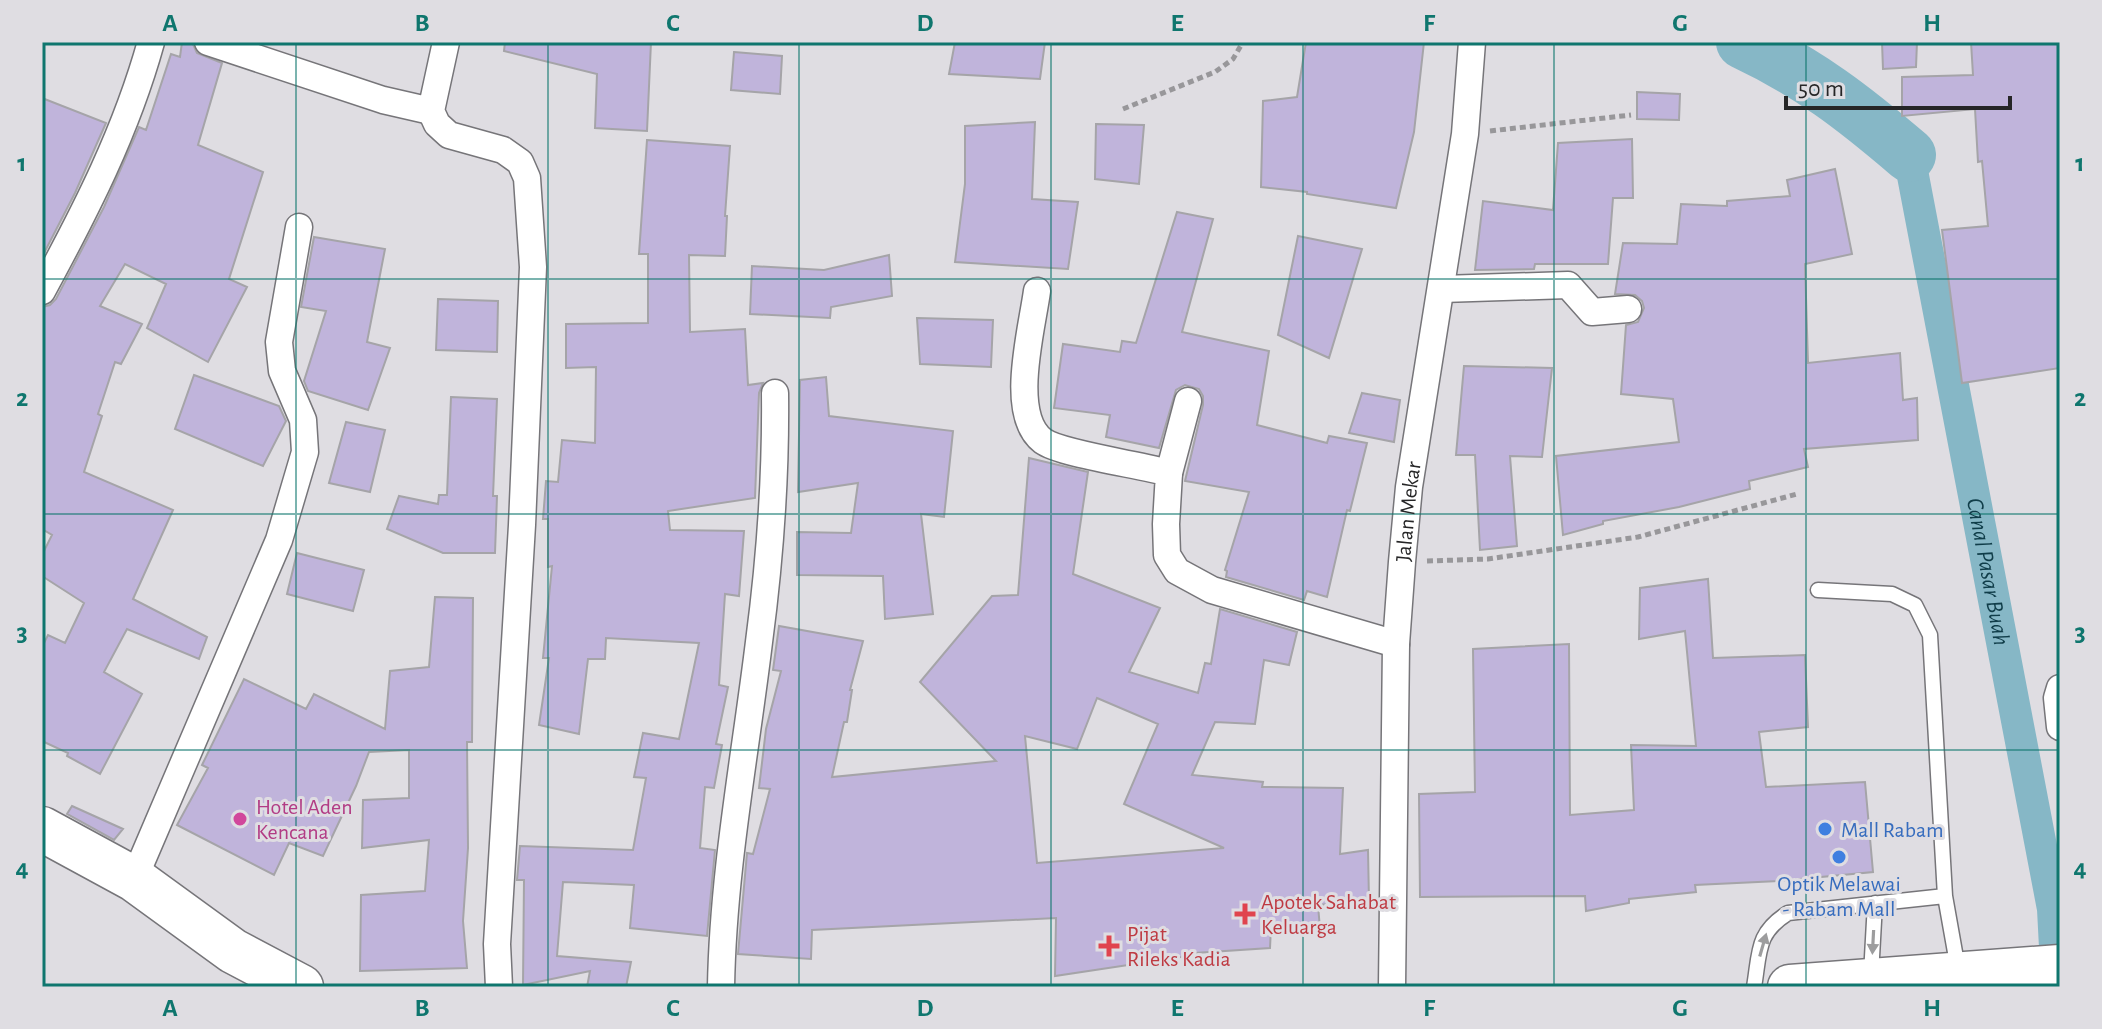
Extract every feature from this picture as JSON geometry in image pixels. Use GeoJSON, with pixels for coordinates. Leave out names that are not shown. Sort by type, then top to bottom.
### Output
{"type":"FeatureCollection","features":[{"type":"Feature","properties":{"kind":"highway"},"geometry":{"type":"LineString","coordinates":[[42,829],[134,879],[233,951],[301,987]]}},
{"type":"Feature","properties":{"kind":"highway"},"geometry":{"type":"LineString","coordinates":[[1790,987],[1972,977],[2060,967]]}},
{"type":"Feature","properties":{"kind":"street"},"geometry":{"type":"LineString","coordinates":[[42,291],[93,195],[118,138],[135,98],[151,42]]}},
{"type":"Feature","properties":{"kind":"street"},"geometry":{"type":"LineString","coordinates":[[208,42],[383,100],[431,111]]}},
{"type":"Feature","properties":{"kind":"street"},"geometry":{"type":"LineString","coordinates":[[446,42],[431,111],[437,124],[449,135],[503,150],[520,162],[527,178],[533,267],[522,525],[497,944],[499,987]]}},
{"type":"Feature","properties":{"kind":"street","name":"Jalan Mekar"},"geometry":{"type":"LineString","coordinates":[[1392,987],[1396,644],[1402,562],[1409,487],[1465,134],[1472,42]]}},
{"type":"Feature","properties":{"kind":"street"},"geometry":{"type":"LineString","coordinates":[[134,879],[279,540],[305,452],[303,420],[282,371],[279,342],[299,227]]}},
{"type":"Feature","properties":{"kind":"street"},"geometry":{"type":"LineString","coordinates":[[1442,289],[1568,285],[1592,312],[1628,309]]}},
{"type":"Feature","properties":{"kind":"street"},"geometry":{"type":"LineString","coordinates":[[1037,291],[1023,398],[1027,420],[1042,440],[1064,449],[1169,473]]}},
{"type":"Feature","properties":{"kind":"street"},"geometry":{"type":"LineString","coordinates":[[721,987],[731,846],[771,532],[776,467],[775,393]]}},
{"type":"Feature","properties":{"kind":"street"},"geometry":{"type":"LineString","coordinates":[[1188,401],[1169,473],[1167,555],[1177,571],[1212,590],[1396,644]]}},
{"type":"Feature","properties":{"kind":"street"},"geometry":{"type":"LineString","coordinates":[[2060,688],[2057,698],[2060,727]]}},
{"type":"Feature","properties":{"kind":"lane"},"geometry":{"type":"LineString","coordinates":[[1818,590],[1892,594],[1915,605],[1930,635],[1945,896],[1972,977]]}},
{"type":"Feature","properties":{"kind":"lane"},"geometry":{"type":"LineString","coordinates":[[1754,987],[1763,938],[1772,923],[1788,913],[1945,896]]}},
{"type":"Feature","properties":{"kind":"lane"},"geometry":{"type":"LineString","coordinates":[[1871,984],[1875,903]]}},
{"type":"Feature","properties":{"kind":"path"},"geometry":{"type":"LineString","coordinates":[[1123,109],[1215,72],[1233,59],[1243,42]]}},
{"type":"Feature","properties":{"kind":"path"},"geometry":{"type":"LineString","coordinates":[[1465,134],[1631,115]]}},
{"type":"Feature","properties":{"kind":"path"},"geometry":{"type":"LineString","coordinates":[[1402,562],[1488,559],[1638,537],[1797,494]]}},
{"type":"Feature","properties":{"kind":"building"},"geometry":{"type":"Polygon","coordinates":[[[182,42],[192,42],[197,53],[222,63],[198,145],[263,172],[229,279],[247,287],[208,362],[147,328],[166,284],[125,264],[100,306],[142,324],[121,364],[115,362],[84,472],[173,510],[133,599],[207,637],[199,659],[127,629],[104,672],[142,694],[100,774],[67,756],[68,753],[42,741],[42,647],[48,635],[65,643],[84,603],[42,576],[42,555],[52,535],[42,529],[42,307],[56,299],[104,207],[139,127],[146,130],[171,54],[180,57],[182,42]]]}},
{"type":"Feature","properties":{"kind":"building"},"geometry":{"type":"Polygon","coordinates":[[[505,42],[651,42],[647,131],[595,128],[597,74],[504,51],[505,42]]]}},
{"type":"Feature","properties":{"kind":"building"},"geometry":{"type":"Polygon","coordinates":[[[955,42],[1045,42],[1040,79],[949,74],[955,42]]]}},
{"type":"Feature","properties":{"kind":"building"},"geometry":{"type":"Polygon","coordinates":[[[1306,42],[1424,42],[1414,132],[1396,208],[1261,187],[1263,101],[1297,97],[1306,42]]]}},
{"type":"Feature","properties":{"kind":"building"},"geometry":{"type":"Polygon","coordinates":[[[1882,42],[1917,42],[1916,67],[1883,69],[1882,42]]]}},
{"type":"Feature","properties":{"kind":"building"},"geometry":{"type":"Polygon","coordinates":[[[1971,42],[2060,42],[2060,368],[1962,383],[1942,230],[1988,226],[1982,161],[1978,162],[1975,109],[1902,116],[1902,77],[1973,75],[1971,42]]]}},
{"type":"Feature","properties":{"kind":"building"},"geometry":{"type":"Polygon","coordinates":[[[734,52],[782,56],[780,94],[731,90],[734,52]]]}},
{"type":"Feature","properties":{"kind":"building"},"geometry":{"type":"Polygon","coordinates":[[[1637,92],[1680,94],[1679,120],[1637,119],[1637,92]]]}},
{"type":"Feature","properties":{"kind":"building"},"geometry":{"type":"Polygon","coordinates":[[[42,98],[106,123],[42,257],[42,98]]]}},
{"type":"Feature","properties":{"kind":"building"},"geometry":{"type":"Polygon","coordinates":[[[1035,122],[1032,199],[1078,202],[1068,269],[955,262],[965,184],[965,126],[1035,122]]]}},
{"type":"Feature","properties":{"kind":"building"},"geometry":{"type":"Polygon","coordinates":[[[1096,124],[1144,125],[1139,184],[1095,179],[1096,124]]]}},
{"type":"Feature","properties":{"kind":"building"},"geometry":{"type":"Polygon","coordinates":[[[1632,139],[1633,198],[1613,198],[1608,264],[1535,264],[1534,269],[1475,270],[1483,201],[1553,210],[1558,143],[1632,139]]]}},
{"type":"Feature","properties":{"kind":"building"},"geometry":{"type":"Polygon","coordinates":[[[647,140],[730,146],[725,256],[689,255],[690,332],[745,329],[748,385],[763,383],[759,393],[755,498],[668,511],[670,530],[744,531],[739,596],[725,594],[719,685],[728,687],[716,744],[722,745],[714,788],[705,787],[700,848],[715,850],[707,936],[630,928],[634,885],[563,882],[557,956],[631,962],[626,987],[587,987],[590,971],[523,985],[524,880],[517,880],[520,846],[633,850],[646,778],[634,777],[643,733],[679,739],[699,643],[606,638],[605,659],[588,659],[579,734],[539,725],[549,658],[543,658],[552,566],[548,567],[548,519],[543,519],[546,481],[558,482],[562,440],[595,443],[596,367],[566,368],[566,324],[648,323],[648,254],[639,254],[647,140]]]}},
{"type":"Feature","properties":{"kind":"building"},"geometry":{"type":"Polygon","coordinates":[[[1835,169],[1852,254],[1805,264],[1808,363],[1900,353],[1903,400],[1917,398],[1918,440],[1804,449],[1808,467],[1749,481],[1750,489],[1679,507],[1603,521],[1603,524],[1563,535],[1556,456],[1679,442],[1673,399],[1621,394],[1626,325],[1638,322],[1644,308],[1635,295],[1615,294],[1623,243],[1677,244],[1681,204],[1727,206],[1727,201],[1790,196],[1787,180],[1835,169]]]}},
{"type":"Feature","properties":{"kind":"building"},"geometry":{"type":"Polygon","coordinates":[[[1177,212],[1213,219],[1182,332],[1269,351],[1257,425],[1327,443],[1329,436],[1367,443],[1350,511],[1347,510],[1327,597],[1307,591],[1304,600],[1226,577],[1225,570],[1249,492],[1185,481],[1203,405],[1199,389],[1185,385],[1176,390],[1159,448],[1106,437],[1110,415],[1054,408],[1063,344],[1120,352],[1122,341],[1136,343],[1177,212]]]}},
{"type":"Feature","properties":{"kind":"building"},"geometry":{"type":"Polygon","coordinates":[[[1298,236],[1362,249],[1329,358],[1278,335],[1298,236]]]}},
{"type":"Feature","properties":{"kind":"building"},"geometry":{"type":"Polygon","coordinates":[[[314,237],[385,249],[367,342],[390,348],[368,410],[308,391],[304,381],[326,311],[301,307],[314,237]]]}},
{"type":"Feature","properties":{"kind":"building"},"geometry":{"type":"Polygon","coordinates":[[[889,255],[892,296],[831,307],[830,318],[750,314],[752,266],[824,270],[889,255]]]}},
{"type":"Feature","properties":{"kind":"building"},"geometry":{"type":"Polygon","coordinates":[[[438,299],[498,301],[497,352],[436,350],[438,299]]]}},
{"type":"Feature","properties":{"kind":"building"},"geometry":{"type":"Polygon","coordinates":[[[917,318],[993,320],[991,367],[920,364],[917,318]]]}},
{"type":"Feature","properties":{"kind":"building"},"geometry":{"type":"Polygon","coordinates":[[[1464,366],[1552,368],[1542,457],[1510,456],[1517,546],[1480,550],[1475,455],[1456,455],[1464,366]]]}},
{"type":"Feature","properties":{"kind":"building"},"geometry":{"type":"Polygon","coordinates":[[[194,375],[279,406],[286,421],[263,466],[175,429],[194,375]]]}},
{"type":"Feature","properties":{"kind":"building"},"geometry":{"type":"Polygon","coordinates":[[[826,377],[829,416],[953,431],[944,517],[921,514],[933,614],[885,619],[883,576],[797,575],[797,532],[851,533],[858,483],[798,492],[800,380],[826,377]]]}},
{"type":"Feature","properties":{"kind":"building"},"geometry":{"type":"Polygon","coordinates":[[[1362,393],[1400,400],[1394,442],[1349,433],[1362,393]]]}},
{"type":"Feature","properties":{"kind":"building"},"geometry":{"type":"Polygon","coordinates":[[[451,397],[497,399],[493,496],[497,496],[495,553],[443,553],[387,529],[399,496],[438,504],[439,495],[447,495],[451,397]]]}},
{"type":"Feature","properties":{"kind":"building"},"geometry":{"type":"Polygon","coordinates":[[[346,422],[385,430],[370,492],[329,483],[346,422]]]}},
{"type":"Feature","properties":{"kind":"building"},"geometry":{"type":"Polygon","coordinates":[[[1029,458],[1088,472],[1073,574],[1160,608],[1129,672],[1198,693],[1205,663],[1211,664],[1220,609],[1297,632],[1289,665],[1264,660],[1255,724],[1215,722],[1192,775],[1263,782],[1262,787],[1343,788],[1340,854],[1368,850],[1369,901],[1318,905],[1320,929],[1271,927],[1270,948],[1195,953],[1055,976],[1056,918],[812,930],[811,959],[738,954],[747,853],[753,854],[770,789],[759,788],[766,729],[781,671],[773,670],[779,626],[863,641],[850,690],[847,722],[844,722],[832,777],[996,761],[920,682],[992,596],[1018,595],[1029,458]],[[1097,698],[1077,749],[1025,736],[1037,863],[1224,848],[1124,804],[1158,724],[1097,698]]]}},
{"type":"Feature","properties":{"kind":"building"},"geometry":{"type":"Polygon","coordinates":[[[297,553],[364,570],[353,611],[287,594],[297,553]]]}},
{"type":"Feature","properties":{"kind":"building"},"geometry":{"type":"Polygon","coordinates":[[[1708,579],[1713,658],[1805,655],[1808,727],[1759,732],[1766,787],[1865,782],[1873,872],[1695,885],[1696,892],[1629,899],[1629,903],[1586,911],[1585,896],[1420,897],[1419,794],[1475,792],[1473,649],[1569,644],[1570,815],[1634,810],[1631,745],[1696,746],[1685,631],[1639,639],[1640,588],[1708,579]]]}},
{"type":"Feature","properties":{"kind":"building"},"geometry":{"type":"Polygon","coordinates":[[[435,597],[473,598],[472,742],[467,742],[468,848],[463,921],[467,968],[360,971],[361,895],[425,891],[429,840],[362,848],[363,800],[409,798],[409,750],[369,752],[323,856],[289,843],[274,875],[177,825],[208,768],[202,765],[244,679],[306,709],[314,694],[385,729],[390,671],[429,667],[435,597]]]}},
{"type":"Feature","properties":{"kind":"building"},"geometry":{"type":"Polygon","coordinates":[[[72,806],[123,829],[114,840],[67,814],[72,806]]]}},
{"type":"Feature","properties":{"kind":"waterway"},"geometry":{"type":"LineString","coordinates":[[1743,42],[1830,92],[1909,155]]}},
{"type":"Feature","properties":{"kind":"waterway","name":"Canal Pasar Buah"},"geometry":{"type":"LineString","coordinates":[[1909,155],[2053,909],[2057,986]]}},
{"type":"Feature","properties":{"kind":"place","name":"Hotel Aden Kencana"},"geometry":{"type":"Point","coordinates":[240,819]}},
{"type":"Feature","properties":{"kind":"place","name":"Mall Rabam"},"geometry":{"type":"Point","coordinates":[1825,829]}},
{"type":"Feature","properties":{"kind":"place","name":"Optik Melawai - Rabam Mall"},"geometry":{"type":"Point","coordinates":[1839,857]}},
{"type":"Feature","properties":{"kind":"place","name":"Apotek Sahabat Keluarga"},"geometry":{"type":"Point","coordinates":[1245,914]}},
{"type":"Feature","properties":{"kind":"place","name":"Pijat Rileks Kadia"},"geometry":{"type":"Point","coordinates":[1109,946]}}]}
